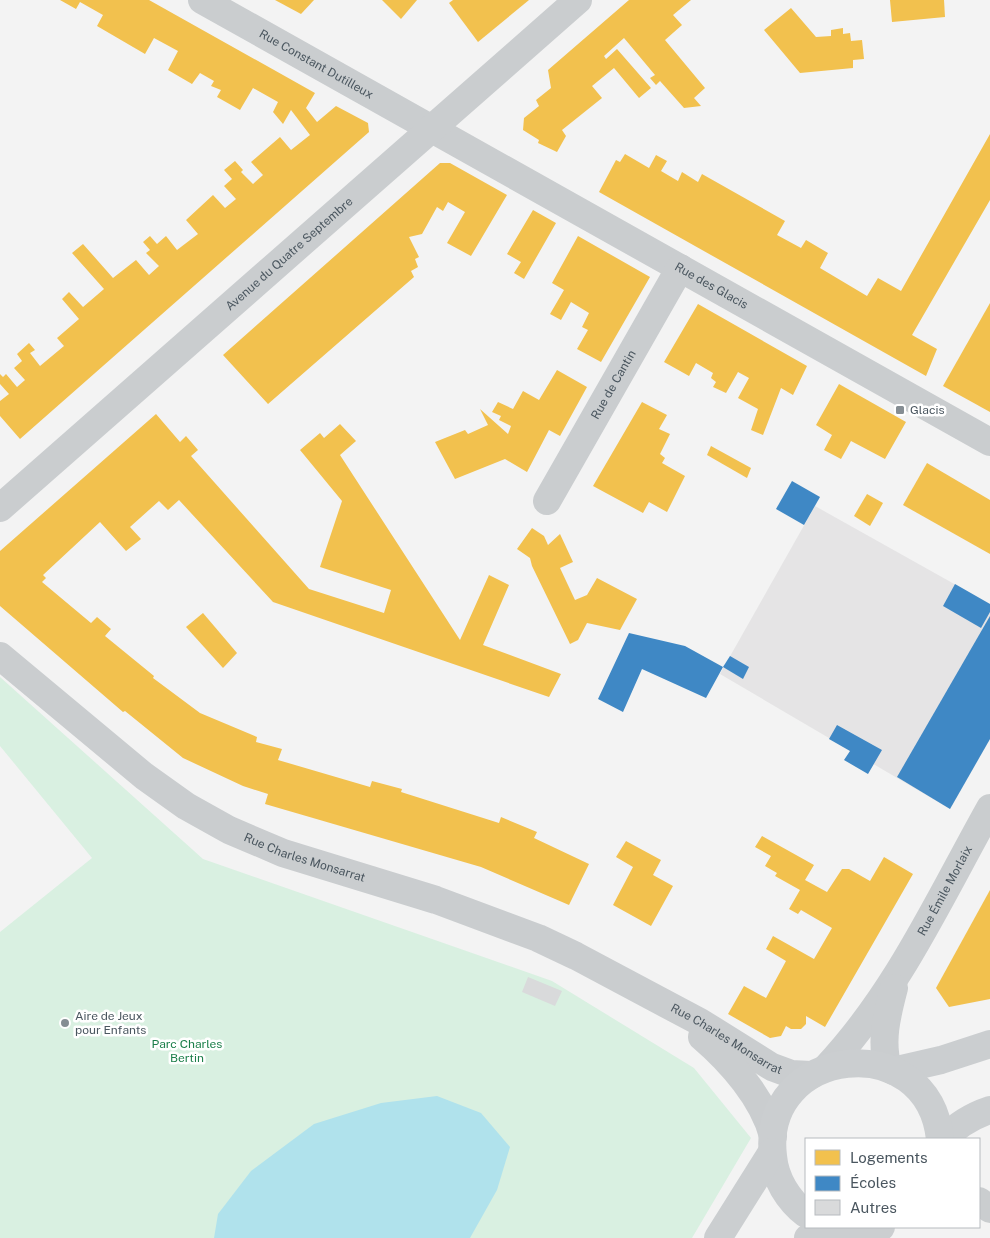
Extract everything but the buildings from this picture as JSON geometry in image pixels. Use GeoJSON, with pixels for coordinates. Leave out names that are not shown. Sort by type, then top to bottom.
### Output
{"type":"FeatureCollection","features":[{"type":"Feature","properties":{"kind":"main road"},"geometry":{"type":"LineString","coordinates":[[891,1070],[941,1060],[990,1044]]}},
{"type":"Feature","properties":{"kind":"main road"},"geometry":{"type":"LineString","coordinates":[[805,1213],[783,1189],[776,1171],[772,1144],[776,1120],[783,1105],[798,1085],[819,1072],[853,1062],[871,1064],[891,1070],[911,1082],[924,1096],[934,1114],[940,1138]]}},
{"type":"Feature","properties":{"kind":"main road"},"geometry":{"type":"LineString","coordinates":[[945,1138],[965,1121],[990,1110]]}},
{"type":"Feature","properties":{"kind":"main road"},"geometry":{"type":"LineString","coordinates":[[718,1238],[772,1144]]}},
{"type":"Feature","properties":{"kind":"main road"},"geometry":{"type":"LineString","coordinates":[[808,1238],[834,1228],[866,1230],[876,1228]]}},
{"type":"Feature","properties":{"kind":"street","name":"Avenue du Quatre Septembre"},"geometry":{"type":"LineString","coordinates":[[0,508],[578,0]]}},
{"type":"Feature","properties":{"kind":"street","name":"Rue Constant Dutilleux"},"geometry":{"type":"LineString","coordinates":[[218,4],[432,129]]}},
{"type":"Feature","properties":{"kind":"street","name":"Rue des Glacis"},"geometry":{"type":"LineString","coordinates":[[432,129],[990,442]]}},
{"type":"Feature","properties":{"kind":"street","name":"Rue de Cantin"},"geometry":{"type":"LineString","coordinates":[[547,501],[680,268]]}},
{"type":"Feature","properties":{"kind":"street","name":"Rue Charles Monsarrat"},"geometry":{"type":"LineString","coordinates":[[0,656],[144,776],[186,806],[215,823],[255,843],[283,853],[436,900],[538,938],[576,956],[700,1022],[772,1067],[790,1074],[819,1072]]}},
{"type":"Feature","properties":{"kind":"street","name":"Rue Émile Morlaix"},"geometry":{"type":"LineString","coordinates":[[819,1072],[858,1032],[898,974],[990,808]]}},
{"type":"Feature","properties":{"kind":"street","name":"Rue Émile Morlaix"},"geometry":{"type":"LineString","coordinates":[[891,1070],[884,1055],[884,1041],[889,1009],[898,974]]}},
{"type":"Feature","properties":{"kind":"street","name":"Rue Charles Monsarrat"},"geometry":{"type":"LineString","coordinates":[[645,994],[695,1031],[721,1054],[767,1118],[772,1144]]}},
{"type":"Feature","properties":{"kind":"shaded area"},"geometry":{"type":"Polygon","coordinates":[[[815,506],[990,604],[990,739],[950,809],[720,674],[815,506]]]}},
{"type":"Feature","properties":{"kind":"green space","name":"Parc Charles Bertin"},"geometry":{"type":"Polygon","coordinates":[[[0,677],[203,859],[552,981],[694,1068],[751,1138],[692,1238],[0,1238],[0,932],[92,858],[0,746],[0,677]]]}},
{"type":"Feature","properties":{"kind":"water"},"geometry":{"type":"Polygon","coordinates":[[[437,1096],[481,1113],[510,1147],[497,1190],[470,1238],[214,1238],[218,1214],[251,1171],[314,1124],[381,1103],[437,1096]]]}},
{"type":"Feature","properties":{"kind":"place","name":"Glacis"},"geometry":{"type":"Point","coordinates":[900,410]}},
{"type":"Feature","properties":{"kind":"place","name":"Aire de Jeux pour Enfants"},"geometry":{"type":"Point","coordinates":[65,1023]}}]}
